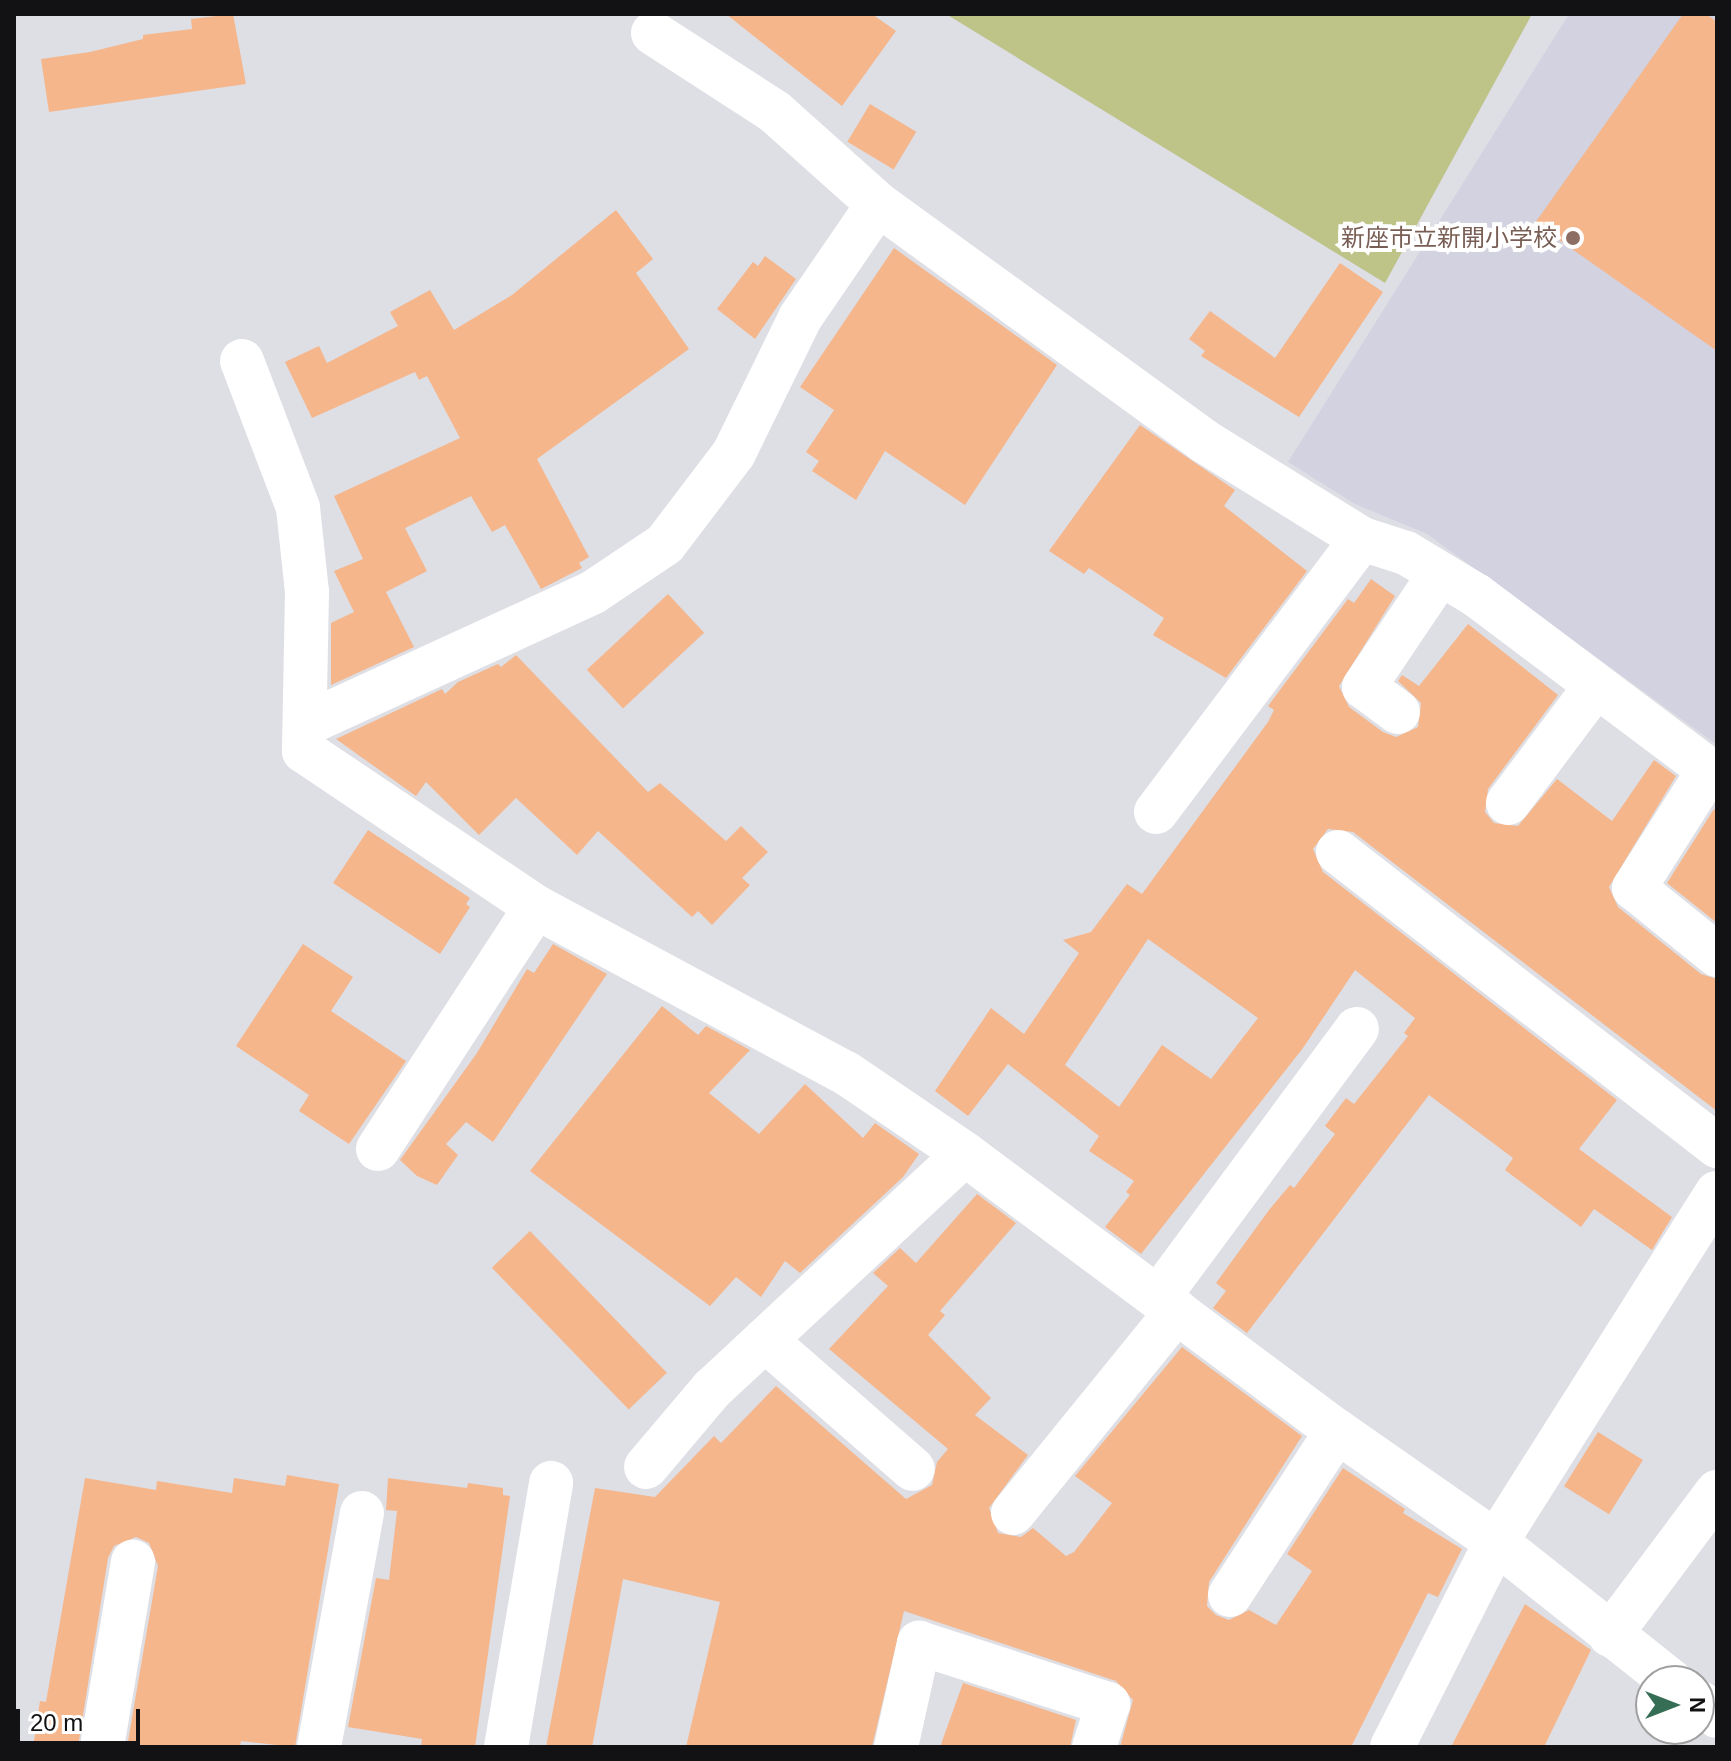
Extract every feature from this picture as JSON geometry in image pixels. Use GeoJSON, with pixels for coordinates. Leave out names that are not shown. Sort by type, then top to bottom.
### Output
{"type":"FeatureCollection","features":[{"type":"Feature","properties":{"kind":"street"},"geometry":{"type":"LineString","coordinates":[[653,33],[775,112],[878,204],[1204,441],[1362,539],[1406,553],[1476,595],[1713,773],[1634,888],[1717,955]]}},
{"type":"Feature","properties":{"kind":"street"},"geometry":{"type":"LineString","coordinates":[[308,723],[592,593],[665,544],[734,453],[800,318],[878,204]]}},
{"type":"Feature","properties":{"kind":"street"},"geometry":{"type":"LineString","coordinates":[[242,361],[298,508],[307,592],[308,723],[304,751],[536,907],[846,1073],[965,1154],[1337,1431],[1496,1542],[1650,1665]]}},
{"type":"Feature","properties":{"kind":"street"},"geometry":{"type":"LineString","coordinates":[[1156,812],[1362,539]]}},
{"type":"Feature","properties":{"kind":"street"},"geometry":{"type":"LineString","coordinates":[[1398,712],[1364,687],[1440,574]]}},
{"type":"Feature","properties":{"kind":"street"},"geometry":{"type":"LineString","coordinates":[[1508,803],[1595,687]]}},
{"type":"Feature","properties":{"kind":"street"},"geometry":{"type":"LineString","coordinates":[[1338,852],[1717,1146]]}},
{"type":"Feature","properties":{"kind":"street"},"geometry":{"type":"LineString","coordinates":[[378,1149],[536,907]]}},
{"type":"Feature","properties":{"kind":"street"},"geometry":{"type":"LineString","coordinates":[[1013,1513],[1168,1303],[1357,1029]]}},
{"type":"Feature","properties":{"kind":"street"},"geometry":{"type":"LineString","coordinates":[[646,1467],[712,1389],[965,1154]]}},
{"type":"Feature","properties":{"kind":"street"},"geometry":{"type":"LineString","coordinates":[[1392,1747],[1496,1542],[1717,1193]]}},
{"type":"Feature","properties":{"kind":"street"},"geometry":{"type":"LineString","coordinates":[[765,1340],[913,1469]]}},
{"type":"Feature","properties":{"kind":"street"},"geometry":{"type":"LineString","coordinates":[[1230,1595],[1337,1431]]}},
{"type":"Feature","properties":{"kind":"street"},"geometry":{"type":"LineString","coordinates":[[506,1747],[551,1483]]}},
{"type":"Feature","properties":{"kind":"street"},"geometry":{"type":"LineString","coordinates":[[1610,1635],[1717,1492]]}},
{"type":"Feature","properties":{"kind":"street"},"geometry":{"type":"LineString","coordinates":[[319,1747],[362,1513]]}},
{"type":"Feature","properties":{"kind":"street"},"geometry":{"type":"LineString","coordinates":[[102,1747],[133,1562]]}},
{"type":"Feature","properties":{"kind":"street"},"geometry":{"type":"LineString","coordinates":[[896,1747],[919,1643],[1108,1704],[1094,1747]]}},
{"type":"Feature","properties":{"kind":"shaded area","name":"新座市立新開小学校"},"geometry":{"type":"Polygon","coordinates":[[[1569,14],[1717,14],[1717,745],[1427,534],[1355,504],[1288,462],[1569,14]]]}},
{"type":"Feature","properties":{"kind":"green space"},"geometry":{"type":"Polygon","coordinates":[[[946,14],[1532,14],[1385,283],[946,14]]]}},
{"type":"Feature","properties":{"kind":"building"},"geometry":{"type":"Polygon","coordinates":[[[233,14],[246,84],[49,112],[41,59],[90,52],[143,39],[143,35],[192,29],[191,19],[233,14]]]}},
{"type":"Feature","properties":{"kind":"building"},"geometry":{"type":"Polygon","coordinates":[[[726,14],[872,14],[896,31],[842,106],[726,14]]]}},
{"type":"Feature","properties":{"kind":"building"},"geometry":{"type":"Polygon","coordinates":[[[1683,14],[1706,14],[1717,22],[1717,351],[1535,223],[1683,14]]]}},
{"type":"Feature","properties":{"kind":"building"},"geometry":{"type":"Polygon","coordinates":[[[870,104],[916,132],[894,170],[847,142],[870,104]]]}},
{"type":"Feature","properties":{"kind":"building"},"geometry":{"type":"Polygon","coordinates":[[[616,210],[653,259],[636,273],[689,349],[537,459],[589,557],[579,563],[582,568],[541,589],[505,525],[492,532],[471,496],[405,528],[427,571],[386,592],[414,647],[331,685],[331,623],[354,612],[334,571],[363,559],[334,496],[460,438],[427,376],[419,380],[415,372],[312,418],[285,362],[319,346],[327,363],[398,326],[390,312],[430,290],[454,330],[512,295],[616,210]]]}},
{"type":"Feature","properties":{"kind":"building"},"geometry":{"type":"Polygon","coordinates":[[[894,248],[1057,365],[965,505],[885,451],[856,500],[812,471],[819,461],[806,452],[834,410],[800,387],[894,248]]]}},
{"type":"Feature","properties":{"kind":"building"},"geometry":{"type":"Polygon","coordinates":[[[765,256],[796,279],[755,339],[717,309],[753,262],[758,266],[765,256]]]}},
{"type":"Feature","properties":{"kind":"building"},"geometry":{"type":"Polygon","coordinates":[[[1340,263],[1383,292],[1299,417],[1201,356],[1205,351],[1189,339],[1210,311],[1275,358],[1340,263]]]}},
{"type":"Feature","properties":{"kind":"building"},"geometry":{"type":"Polygon","coordinates":[[[1140,425],[1235,490],[1224,506],[1307,571],[1226,678],[1153,635],[1164,618],[1089,568],[1084,574],[1049,551],[1140,425]]]}},
{"type":"Feature","properties":{"kind":"building"},"geometry":{"type":"Polygon","coordinates":[[[1371,579],[1395,596],[1339,686],[1349,707],[1383,732],[1396,737],[1418,727],[1421,703],[1398,681],[1402,675],[1419,686],[1468,624],[1558,695],[1488,789],[1485,812],[1494,823],[1518,826],[1557,779],[1612,821],[1654,760],[1676,776],[1609,887],[1618,907],[1701,974],[1717,979],[1717,1111],[1353,832],[1328,829],[1313,849],[1323,872],[1617,1100],[1579,1149],[1672,1217],[1652,1250],[1594,1209],[1581,1227],[1505,1170],[1513,1158],[1429,1095],[1247,1333],[1213,1308],[1226,1291],[1216,1283],[1269,1210],[1290,1185],[1294,1188],[1335,1134],[1325,1126],[1346,1098],[1354,1104],[1408,1036],[1404,1033],[1415,1018],[1355,970],[1303,1048],[1141,1254],[1105,1227],[1130,1195],[1126,1192],[1134,1181],[1089,1151],[1099,1136],[1008,1064],[968,1116],[935,1091],[991,1008],[1024,1034],[1079,953],[1063,940],[1091,932],[1127,884],[1142,894],[1268,722],[1274,710],[1268,706],[1348,599],[1354,603],[1371,579]],[[1148,939],[1065,1065],[1119,1107],[1162,1045],[1211,1079],[1258,1018],[1148,939]]]}},
{"type":"Feature","properties":{"kind":"building"},"geometry":{"type":"Polygon","coordinates":[[[668,594],[704,633],[623,708],[587,670],[668,594]]]}},
{"type":"Feature","properties":{"kind":"building"},"geometry":{"type":"Polygon","coordinates":[[[516,655],[648,792],[660,783],[726,841],[741,826],[768,852],[742,878],[750,885],[712,925],[698,911],[692,917],[598,831],[577,855],[516,798],[479,835],[426,782],[416,796],[336,739],[442,689],[445,694],[458,682],[498,664],[501,667],[516,655]]]}},
{"type":"Feature","properties":{"kind":"building"},"geometry":{"type":"Polygon","coordinates":[[[1714,809],[1717,811],[1717,923],[1667,883],[1714,809]]]}},
{"type":"Feature","properties":{"kind":"building"},"geometry":{"type":"Polygon","coordinates":[[[368,830],[470,898],[466,904],[470,907],[440,954],[333,883],[368,830]]]}},
{"type":"Feature","properties":{"kind":"building"},"geometry":{"type":"Polygon","coordinates":[[[303,944],[353,977],[331,1011],[406,1061],[349,1144],[299,1111],[309,1095],[236,1046],[303,944]]]}},
{"type":"Feature","properties":{"kind":"building"},"geometry":{"type":"Polygon","coordinates":[[[553,944],[607,974],[493,1142],[466,1122],[446,1144],[458,1155],[437,1185],[417,1176],[400,1160],[477,1053],[527,969],[534,973],[553,944]]]}},
{"type":"Feature","properties":{"kind":"building"},"geometry":{"type":"Polygon","coordinates":[[[662,1006],[698,1035],[706,1026],[750,1050],[709,1093],[759,1134],[805,1084],[863,1138],[875,1123],[919,1154],[903,1177],[800,1273],[785,1261],[761,1297],[736,1277],[710,1306],[530,1171],[662,1006]]]}},
{"type":"Feature","properties":{"kind":"building"},"geometry":{"type":"Polygon","coordinates":[[[977,1194],[1016,1223],[940,1311],[945,1315],[928,1335],[991,1398],[975,1415],[1028,1455],[989,1508],[998,1533],[1021,1537],[1033,1528],[1066,1556],[1074,1552],[1112,1503],[1075,1476],[1182,1347],[1302,1436],[1209,1582],[1207,1606],[1216,1615],[1229,1620],[1249,1610],[1276,1625],[1312,1571],[1287,1554],[1343,1468],[1405,1509],[1403,1513],[1462,1549],[1438,1597],[1428,1593],[1351,1747],[1120,1747],[1133,1700],[1116,1681],[904,1611],[872,1747],[686,1747],[720,1602],[623,1579],[592,1747],[546,1747],[595,1488],[655,1497],[714,1436],[721,1443],[776,1386],[906,1499],[932,1485],[937,1462],[948,1449],[829,1349],[888,1286],[873,1273],[900,1248],[916,1263],[977,1194]]]}},
{"type":"Feature","properties":{"kind":"building"},"geometry":{"type":"Polygon","coordinates":[[[530,1231],[667,1373],[629,1410],[492,1268],[530,1231]]]}},
{"type":"Feature","properties":{"kind":"building"},"geometry":{"type":"Polygon","coordinates":[[[1598,1432],[1643,1460],[1609,1514],[1564,1486],[1598,1432]]]}},
{"type":"Feature","properties":{"kind":"building"},"geometry":{"type":"Polygon","coordinates":[[[287,1475],[339,1484],[295,1747],[241,1741],[240,1747],[127,1747],[158,1566],[149,1543],[136,1537],[114,1546],[108,1558],[78,1747],[33,1747],[40,1701],[46,1702],[85,1478],[156,1490],[157,1481],[232,1493],[234,1478],[285,1486],[287,1475]]]}},
{"type":"Feature","properties":{"kind":"building"},"geometry":{"type":"Polygon","coordinates":[[[388,1478],[467,1488],[468,1483],[503,1488],[503,1495],[510,1496],[475,1747],[421,1747],[422,1739],[348,1727],[376,1578],[389,1580],[397,1511],[386,1510],[388,1478]]]}},
{"type":"Feature","properties":{"kind":"building"},"geometry":{"type":"Polygon","coordinates":[[[1525,1604],[1591,1650],[1544,1747],[1451,1747],[1525,1604]]]}},
{"type":"Feature","properties":{"kind":"building"},"geometry":{"type":"Polygon","coordinates":[[[963,1683],[1076,1720],[1070,1747],[940,1747],[963,1683]]]}},
{"type":"Feature","properties":{"kind":"place","name":"新座市立新開小学校"},"geometry":{"type":"Point","coordinates":[1573,238]}}]}
